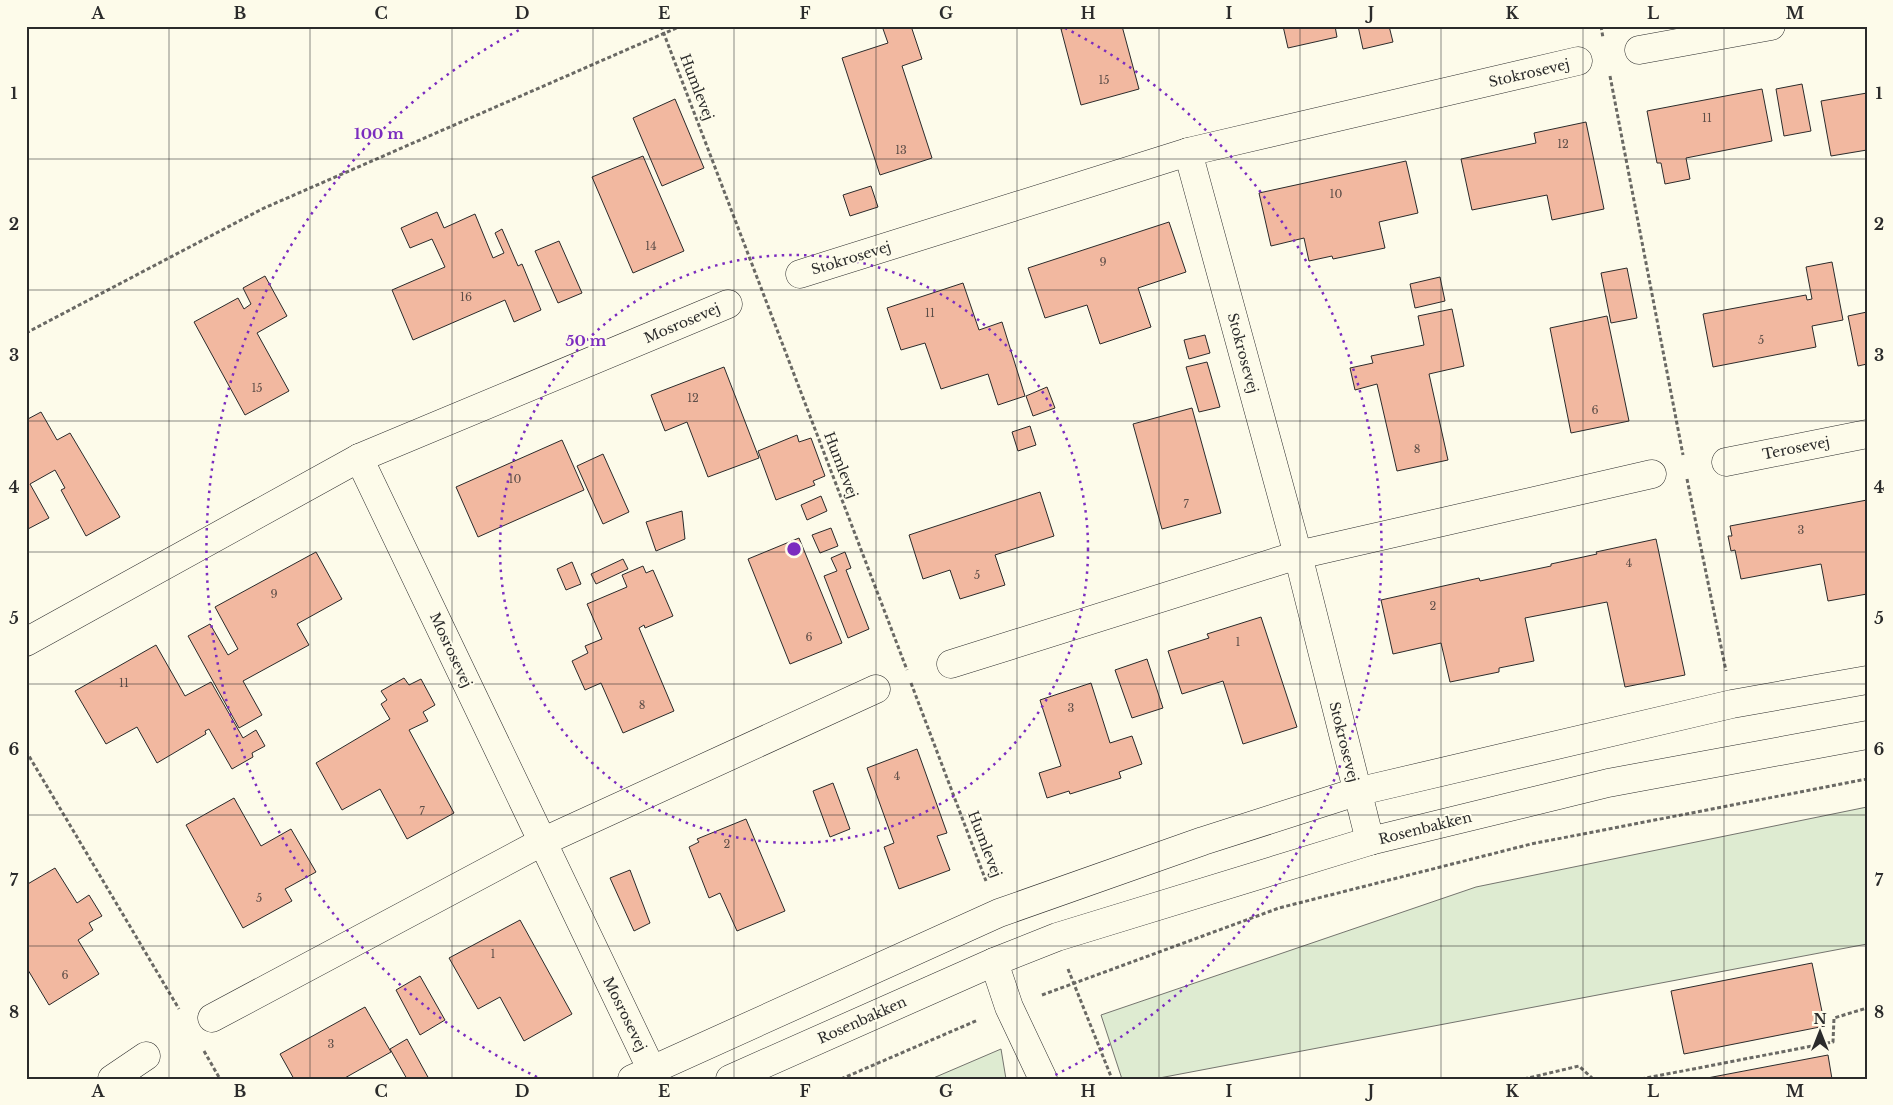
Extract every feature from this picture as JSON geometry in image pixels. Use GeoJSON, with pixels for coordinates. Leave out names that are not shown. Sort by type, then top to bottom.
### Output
{"type":"FeatureCollection","features":[{"type":"Feature","properties":{"kind":"street"},"geometry":{"type":"LineString","coordinates":[[1639,50],[1771,26]]}},
{"type":"Feature","properties":{"kind":"street","name":"Stokrosevej"},"geometry":{"type":"LineString","coordinates":[[800,274],[1188,152],[1578,61]]}},
{"type":"Feature","properties":{"kind":"street","name":"Stokrosevej"},"geometry":{"type":"LineString","coordinates":[[1188,152],[1298,554],[1356,792],[1370,841]]}},
{"type":"Feature","properties":{"kind":"street","name":"Mosrosevej"},"geometry":{"type":"LineString","coordinates":[[26,642],[359,458],[728,304]]}},
{"type":"Feature","properties":{"kind":"street","name":"Terosevej"},"geometry":{"type":"LineString","coordinates":[[1726,462],[1867,434]]}},
{"type":"Feature","properties":{"kind":"street","name":"Mosrosevej"},"geometry":{"type":"LineString","coordinates":[[359,458],[542,842],[646,1076]]}},
{"type":"Feature","properties":{"kind":"street"},"geometry":{"type":"LineString","coordinates":[[951,664],[1298,554],[1652,474]]}},
{"type":"Feature","properties":{"kind":"street"},"geometry":{"type":"LineString","coordinates":[[646,1076],[999,913],[1203,841],[1356,792],[1732,704],[1867,680]]}},
{"type":"Feature","properties":{"kind":"street"},"geometry":{"type":"LineString","coordinates":[[201,1023],[542,842],[876,689]]}},
{"type":"Feature","properties":{"kind":"street","name":"Rosenbakken"},"geometry":{"type":"LineString","coordinates":[[730,1079],[1057,936],[1370,841],[1608,784],[1867,735]]}},
{"type":"Feature","properties":{"kind":"street"},"geometry":{"type":"LineString","coordinates":[[994,962],[1009,1007],[1042,1079]]}},
{"type":"Feature","properties":{"kind":"street"},"geometry":{"type":"LineString","coordinates":[[112,1079],[146,1056]]}},
{"type":"Feature","properties":{"kind":"path","name":"Humlevej"},"geometry":{"type":"LineString","coordinates":[[661,26],[999,913]]}},
{"type":"Feature","properties":{"kind":"path"},"geometry":{"type":"LineString","coordinates":[[26,333],[262,209],[681,26]]}},
{"type":"Feature","properties":{"kind":"path"},"geometry":{"type":"LineString","coordinates":[[1601,26],[1605,46]]}},
{"type":"Feature","properties":{"kind":"path"},"geometry":{"type":"LineString","coordinates":[[1610,75],[1732,704]]}},
{"type":"Feature","properties":{"kind":"path"},"geometry":{"type":"LineString","coordinates":[[728,304],[761,288],[800,274]]}},
{"type":"Feature","properties":{"kind":"path"},"geometry":{"type":"LineString","coordinates":[[1652,474],[1685,467]]}},
{"type":"Feature","properties":{"kind":"path"},"geometry":{"type":"LineString","coordinates":[[26,751],[201,1023],[220,1079]]}},
{"type":"Feature","properties":{"kind":"path"},"geometry":{"type":"LineString","coordinates":[[841,1079],[1009,1007],[1288,906],[1531,844],[1867,779]]}},
{"type":"Feature","properties":{"kind":"path"},"geometry":{"type":"LineString","coordinates":[[1057,936],[1072,984],[1112,1079]]}},
{"type":"Feature","properties":{"kind":"path"},"geometry":{"type":"LineString","coordinates":[[1641,1079],[1833,1042],[1834,1018],[1867,1008]]}},
{"type":"Feature","properties":{"kind":"path"},"geometry":{"type":"LineString","coordinates":[[1524,1079],[1579,1066],[1592,1079]]}},
{"type":"Feature","properties":{"kind":"green space"},"geometry":{"type":"Polygon","coordinates":[[[1867,807],[1867,944],[1154,1079],[1122,1079],[1101,1015],[1476,887],[1867,807]]]}},
{"type":"Feature","properties":{"kind":"green space"},"geometry":{"type":"Polygon","coordinates":[[[1001,1049],[1006,1079],[931,1079],[1001,1049]]]}},
{"type":"Feature","properties":{"kind":"building"},"geometry":{"type":"Polygon","coordinates":[[[882,26],[911,26],[922,59],[902,66],[932,158],[880,175],[842,58],[888,43],[882,26]]]}},
{"type":"Feature","properties":{"kind":"building"},"geometry":{"type":"Polygon","coordinates":[[[1072,26],[1122,26],[1139,89],[1081,105],[1061,29],[1072,26]]]}},
{"type":"Feature","properties":{"kind":"building"},"geometry":{"type":"Polygon","coordinates":[[[1283,26],[1335,26],[1337,37],[1288,48],[1283,26]]]}},
{"type":"Feature","properties":{"kind":"building"},"geometry":{"type":"Polygon","coordinates":[[[1358,26],[1389,26],[1393,42],[1363,49],[1358,26]]]}},
{"type":"Feature","properties":{"kind":"building"},"geometry":{"type":"Polygon","coordinates":[[[1802,84],[1811,131],[1784,136],[1776,89],[1802,84]]]}},
{"type":"Feature","properties":{"kind":"building"},"geometry":{"type":"Polygon","coordinates":[[[1762,89],[1772,141],[1686,158],[1690,179],[1665,184],[1661,163],[1657,163],[1647,111],[1762,89]]]}},
{"type":"Feature","properties":{"kind":"building"},"geometry":{"type":"Polygon","coordinates":[[[1867,93],[1867,150],[1831,156],[1821,101],[1867,93]]]}},
{"type":"Feature","properties":{"kind":"building"},"geometry":{"type":"Polygon","coordinates":[[[675,99],[704,168],[662,186],[633,118],[675,99]]]}},
{"type":"Feature","properties":{"kind":"building"},"geometry":{"type":"Polygon","coordinates":[[[1586,122],[1604,209],[1552,220],[1547,195],[1472,210],[1461,159],[1536,143],[1534,133],[1586,122]]]}},
{"type":"Feature","properties":{"kind":"building"},"geometry":{"type":"Polygon","coordinates":[[[643,156],[684,251],[633,273],[592,177],[643,156]]]}},
{"type":"Feature","properties":{"kind":"building"},"geometry":{"type":"Polygon","coordinates":[[[1406,161],[1418,213],[1379,222],[1385,248],[1333,259],[1332,256],[1309,261],[1304,238],[1271,246],[1259,193],[1406,161]]]}},
{"type":"Feature","properties":{"kind":"building"},"geometry":{"type":"Polygon","coordinates":[[[871,186],[878,207],[850,216],[843,195],[871,186]]]}},
{"type":"Feature","properties":{"kind":"building"},"geometry":{"type":"Polygon","coordinates":[[[437,212],[444,228],[475,214],[493,258],[504,253],[495,233],[502,229],[518,266],[522,264],[541,310],[514,322],[505,300],[413,340],[392,290],[445,267],[432,239],[410,248],[401,228],[437,212]]]}},
{"type":"Feature","properties":{"kind":"building"},"geometry":{"type":"Polygon","coordinates":[[[1169,222],[1186,272],[1138,288],[1151,327],[1100,344],[1087,305],[1045,318],[1028,268],[1169,222]]]}},
{"type":"Feature","properties":{"kind":"building"},"geometry":{"type":"Polygon","coordinates":[[[559,241],[582,293],[558,303],[535,251],[559,241]]]}},
{"type":"Feature","properties":{"kind":"building"},"geometry":{"type":"Polygon","coordinates":[[[1832,262],[1843,320],[1812,326],[1816,347],[1713,367],[1703,314],[1806,295],[1807,300],[1812,299],[1806,267],[1832,262]]]}},
{"type":"Feature","properties":{"kind":"building"},"geometry":{"type":"Polygon","coordinates":[[[1627,268],[1637,318],[1611,323],[1601,273],[1627,268]]]}},
{"type":"Feature","properties":{"kind":"building"},"geometry":{"type":"Polygon","coordinates":[[[265,276],[287,316],[257,333],[289,391],[245,415],[194,322],[238,298],[244,309],[251,304],[243,288],[265,276]]]}},
{"type":"Feature","properties":{"kind":"building"},"geometry":{"type":"Polygon","coordinates":[[[1440,277],[1445,301],[1415,308],[1410,284],[1440,277]]]}},
{"type":"Feature","properties":{"kind":"building"},"geometry":{"type":"Polygon","coordinates":[[[963,283],[979,330],[1002,322],[1025,396],[998,405],[988,374],[941,389],[925,343],[901,350],[887,308],[963,283]]]}},
{"type":"Feature","properties":{"kind":"building"},"geometry":{"type":"Polygon","coordinates":[[[1452,309],[1464,366],[1429,374],[1448,460],[1397,471],[1377,384],[1355,390],[1350,368],[1373,363],[1371,356],[1424,345],[1418,316],[1452,309]]]}},
{"type":"Feature","properties":{"kind":"building"},"geometry":{"type":"Polygon","coordinates":[[[1867,312],[1867,364],[1858,366],[1848,316],[1867,312]]]}},
{"type":"Feature","properties":{"kind":"building"},"geometry":{"type":"Polygon","coordinates":[[[1607,316],[1629,421],[1571,433],[1550,328],[1607,316]]]}},
{"type":"Feature","properties":{"kind":"building"},"geometry":{"type":"Polygon","coordinates":[[[1205,335],[1210,353],[1189,359],[1184,340],[1205,335]]]}},
{"type":"Feature","properties":{"kind":"building"},"geometry":{"type":"Polygon","coordinates":[[[1207,362],[1220,407],[1199,412],[1186,367],[1207,362]]]}},
{"type":"Feature","properties":{"kind":"building"},"geometry":{"type":"Polygon","coordinates":[[[724,367],[759,458],[708,477],[687,422],[665,431],[651,395],[724,367]]]}},
{"type":"Feature","properties":{"kind":"building"},"geometry":{"type":"Polygon","coordinates":[[[1047,387],[1055,408],[1033,416],[1026,396],[1047,387]]]}},
{"type":"Feature","properties":{"kind":"building"},"geometry":{"type":"Polygon","coordinates":[[[1192,408],[1221,513],[1162,529],[1133,424],[1192,408]]]}},
{"type":"Feature","properties":{"kind":"building"},"geometry":{"type":"Polygon","coordinates":[[[41,412],[57,440],[70,433],[120,517],[86,536],[61,490],[65,488],[55,470],[30,484],[49,518],[26,530],[26,420],[41,412]]]}},
{"type":"Feature","properties":{"kind":"building"},"geometry":{"type":"Polygon","coordinates":[[[1030,426],[1036,445],[1018,451],[1012,432],[1030,426]]]}},
{"type":"Feature","properties":{"kind":"building"},"geometry":{"type":"Polygon","coordinates":[[[797,435],[799,442],[811,438],[825,476],[813,481],[815,485],[776,500],[758,451],[797,435]]]}},
{"type":"Feature","properties":{"kind":"building"},"geometry":{"type":"Polygon","coordinates":[[[562,440],[584,490],[478,537],[456,487],[562,440]]]}},
{"type":"Feature","properties":{"kind":"building"},"geometry":{"type":"Polygon","coordinates":[[[603,454],[629,512],[603,524],[577,466],[603,454]]]}},
{"type":"Feature","properties":{"kind":"building"},"geometry":{"type":"Polygon","coordinates":[[[1040,492],[1054,536],[995,555],[1005,585],[960,599],[950,570],[923,579],[909,535],[1040,492]]]}},
{"type":"Feature","properties":{"kind":"building"},"geometry":{"type":"Polygon","coordinates":[[[821,496],[827,511],[807,520],[801,505],[821,496]]]}},
{"type":"Feature","properties":{"kind":"building"},"geometry":{"type":"Polygon","coordinates":[[[1867,500],[1867,594],[1828,601],[1821,564],[1741,579],[1735,550],[1731,551],[1728,536],[1732,536],[1730,526],[1867,500]]]}},
{"type":"Feature","properties":{"kind":"building"},"geometry":{"type":"Polygon","coordinates":[[[682,511],[685,539],[656,551],[646,522],[682,511]]]}},
{"type":"Feature","properties":{"kind":"building"},"geometry":{"type":"Polygon","coordinates":[[[831,528],[838,546],[820,553],[812,535],[831,528]]]}},
{"type":"Feature","properties":{"kind":"building"},"geometry":{"type":"Polygon","coordinates":[[[799,538],[842,643],[790,664],[748,559],[799,538]]]}},
{"type":"Feature","properties":{"kind":"building"},"geometry":{"type":"Polygon","coordinates":[[[1656,539],[1685,675],[1625,687],[1607,602],[1525,618],[1534,661],[1499,668],[1499,672],[1450,682],[1441,643],[1393,654],[1381,600],[1479,578],[1480,581],[1551,566],[1551,564],[1597,554],[1596,552],[1656,539]]]}},
{"type":"Feature","properties":{"kind":"building"},"geometry":{"type":"Polygon","coordinates":[[[316,552],[342,599],[297,624],[309,645],[243,681],[262,715],[239,728],[188,636],[210,624],[228,655],[238,649],[215,607],[316,552]]]}},
{"type":"Feature","properties":{"kind":"building"},"geometry":{"type":"Polygon","coordinates":[[[845,552],[851,568],[846,570],[869,629],[848,638],[824,576],[837,571],[831,558],[845,552]]]}},
{"type":"Feature","properties":{"kind":"building"},"geometry":{"type":"Polygon","coordinates":[[[623,559],[628,569],[596,584],[591,574],[623,559]]]}},
{"type":"Feature","properties":{"kind":"building"},"geometry":{"type":"Polygon","coordinates":[[[572,562],[581,584],[566,590],[557,569],[572,562]]]}},
{"type":"Feature","properties":{"kind":"building"},"geometry":{"type":"Polygon","coordinates":[[[643,566],[646,573],[653,570],[673,616],[645,628],[644,625],[639,628],[674,711],[623,733],[601,683],[585,690],[572,661],[588,653],[585,646],[602,639],[587,604],[627,587],[622,575],[643,566]]]}},
{"type":"Feature","properties":{"kind":"building"},"geometry":{"type":"Polygon","coordinates":[[[1261,617],[1297,727],[1243,744],[1223,681],[1182,694],[1168,651],[1209,638],[1207,634],[1261,617]]]}},
{"type":"Feature","properties":{"kind":"building"},"geometry":{"type":"Polygon","coordinates":[[[156,645],[185,696],[211,682],[243,738],[256,730],[265,746],[252,753],[253,757],[232,769],[209,729],[205,731],[206,734],[157,763],[137,727],[106,744],[75,691],[156,645]]]}},
{"type":"Feature","properties":{"kind":"building"},"geometry":{"type":"Polygon","coordinates":[[[1147,659],[1163,708],[1132,718],[1115,670],[1147,659]]]}},
{"type":"Feature","properties":{"kind":"building"},"geometry":{"type":"Polygon","coordinates":[[[404,678],[409,685],[421,679],[435,705],[423,712],[428,721],[409,730],[454,813],[407,839],[380,789],[342,810],[316,763],[390,719],[381,704],[387,700],[381,691],[404,678]]]}},
{"type":"Feature","properties":{"kind":"building"},"geometry":{"type":"Polygon","coordinates":[[[1091,683],[1110,743],[1132,736],[1142,764],[1119,772],[1121,778],[1070,794],[1069,791],[1047,798],[1039,773],[1061,766],[1040,700],[1091,683]]]}},
{"type":"Feature","properties":{"kind":"building"},"geometry":{"type":"Polygon","coordinates":[[[917,749],[947,833],[937,836],[950,870],[899,889],[884,847],[894,843],[867,768],[917,749]]]}},
{"type":"Feature","properties":{"kind":"building"},"geometry":{"type":"Polygon","coordinates":[[[833,783],[850,829],[830,837],[813,791],[833,783]]]}},
{"type":"Feature","properties":{"kind":"building"},"geometry":{"type":"Polygon","coordinates":[[[234,798],[261,846],[291,829],[316,872],[285,889],[292,901],[243,928],[186,825],[234,798]]]}},
{"type":"Feature","properties":{"kind":"building"},"geometry":{"type":"Polygon","coordinates":[[[746,819],[785,911],[737,931],[720,893],[709,898],[689,847],[699,842],[697,839],[746,819]]]}},
{"type":"Feature","properties":{"kind":"building"},"geometry":{"type":"Polygon","coordinates":[[[55,868],[77,903],[89,895],[102,916],[89,923],[93,930],[78,940],[99,974],[49,1005],[28,970],[26,971],[26,885],[55,868]]]}},
{"type":"Feature","properties":{"kind":"building"},"geometry":{"type":"Polygon","coordinates":[[[630,870],[650,923],[634,931],[610,878],[630,870]]]}},
{"type":"Feature","properties":{"kind":"building"},"geometry":{"type":"Polygon","coordinates":[[[520,920],[572,1014],[524,1041],[500,997],[478,1009],[449,958],[520,920]]]}},
{"type":"Feature","properties":{"kind":"building"},"geometry":{"type":"Polygon","coordinates":[[[1812,963],[1825,1026],[1684,1054],[1671,991],[1812,963]]]}},
{"type":"Feature","properties":{"kind":"building"},"geometry":{"type":"Polygon","coordinates":[[[420,976],[445,1020],[420,1035],[396,990],[420,976]]]}},
{"type":"Feature","properties":{"kind":"building"},"geometry":{"type":"Polygon","coordinates":[[[365,1007],[391,1052],[343,1079],[294,1079],[280,1054],[365,1007]]]}},
{"type":"Feature","properties":{"kind":"building"},"geometry":{"type":"Polygon","coordinates":[[[407,1039],[429,1079],[407,1079],[390,1049],[407,1039]]]}},
{"type":"Feature","properties":{"kind":"building"},"geometry":{"type":"Polygon","coordinates":[[[1828,1055],[1832,1079],[1702,1079],[1828,1055]]]}}]}
